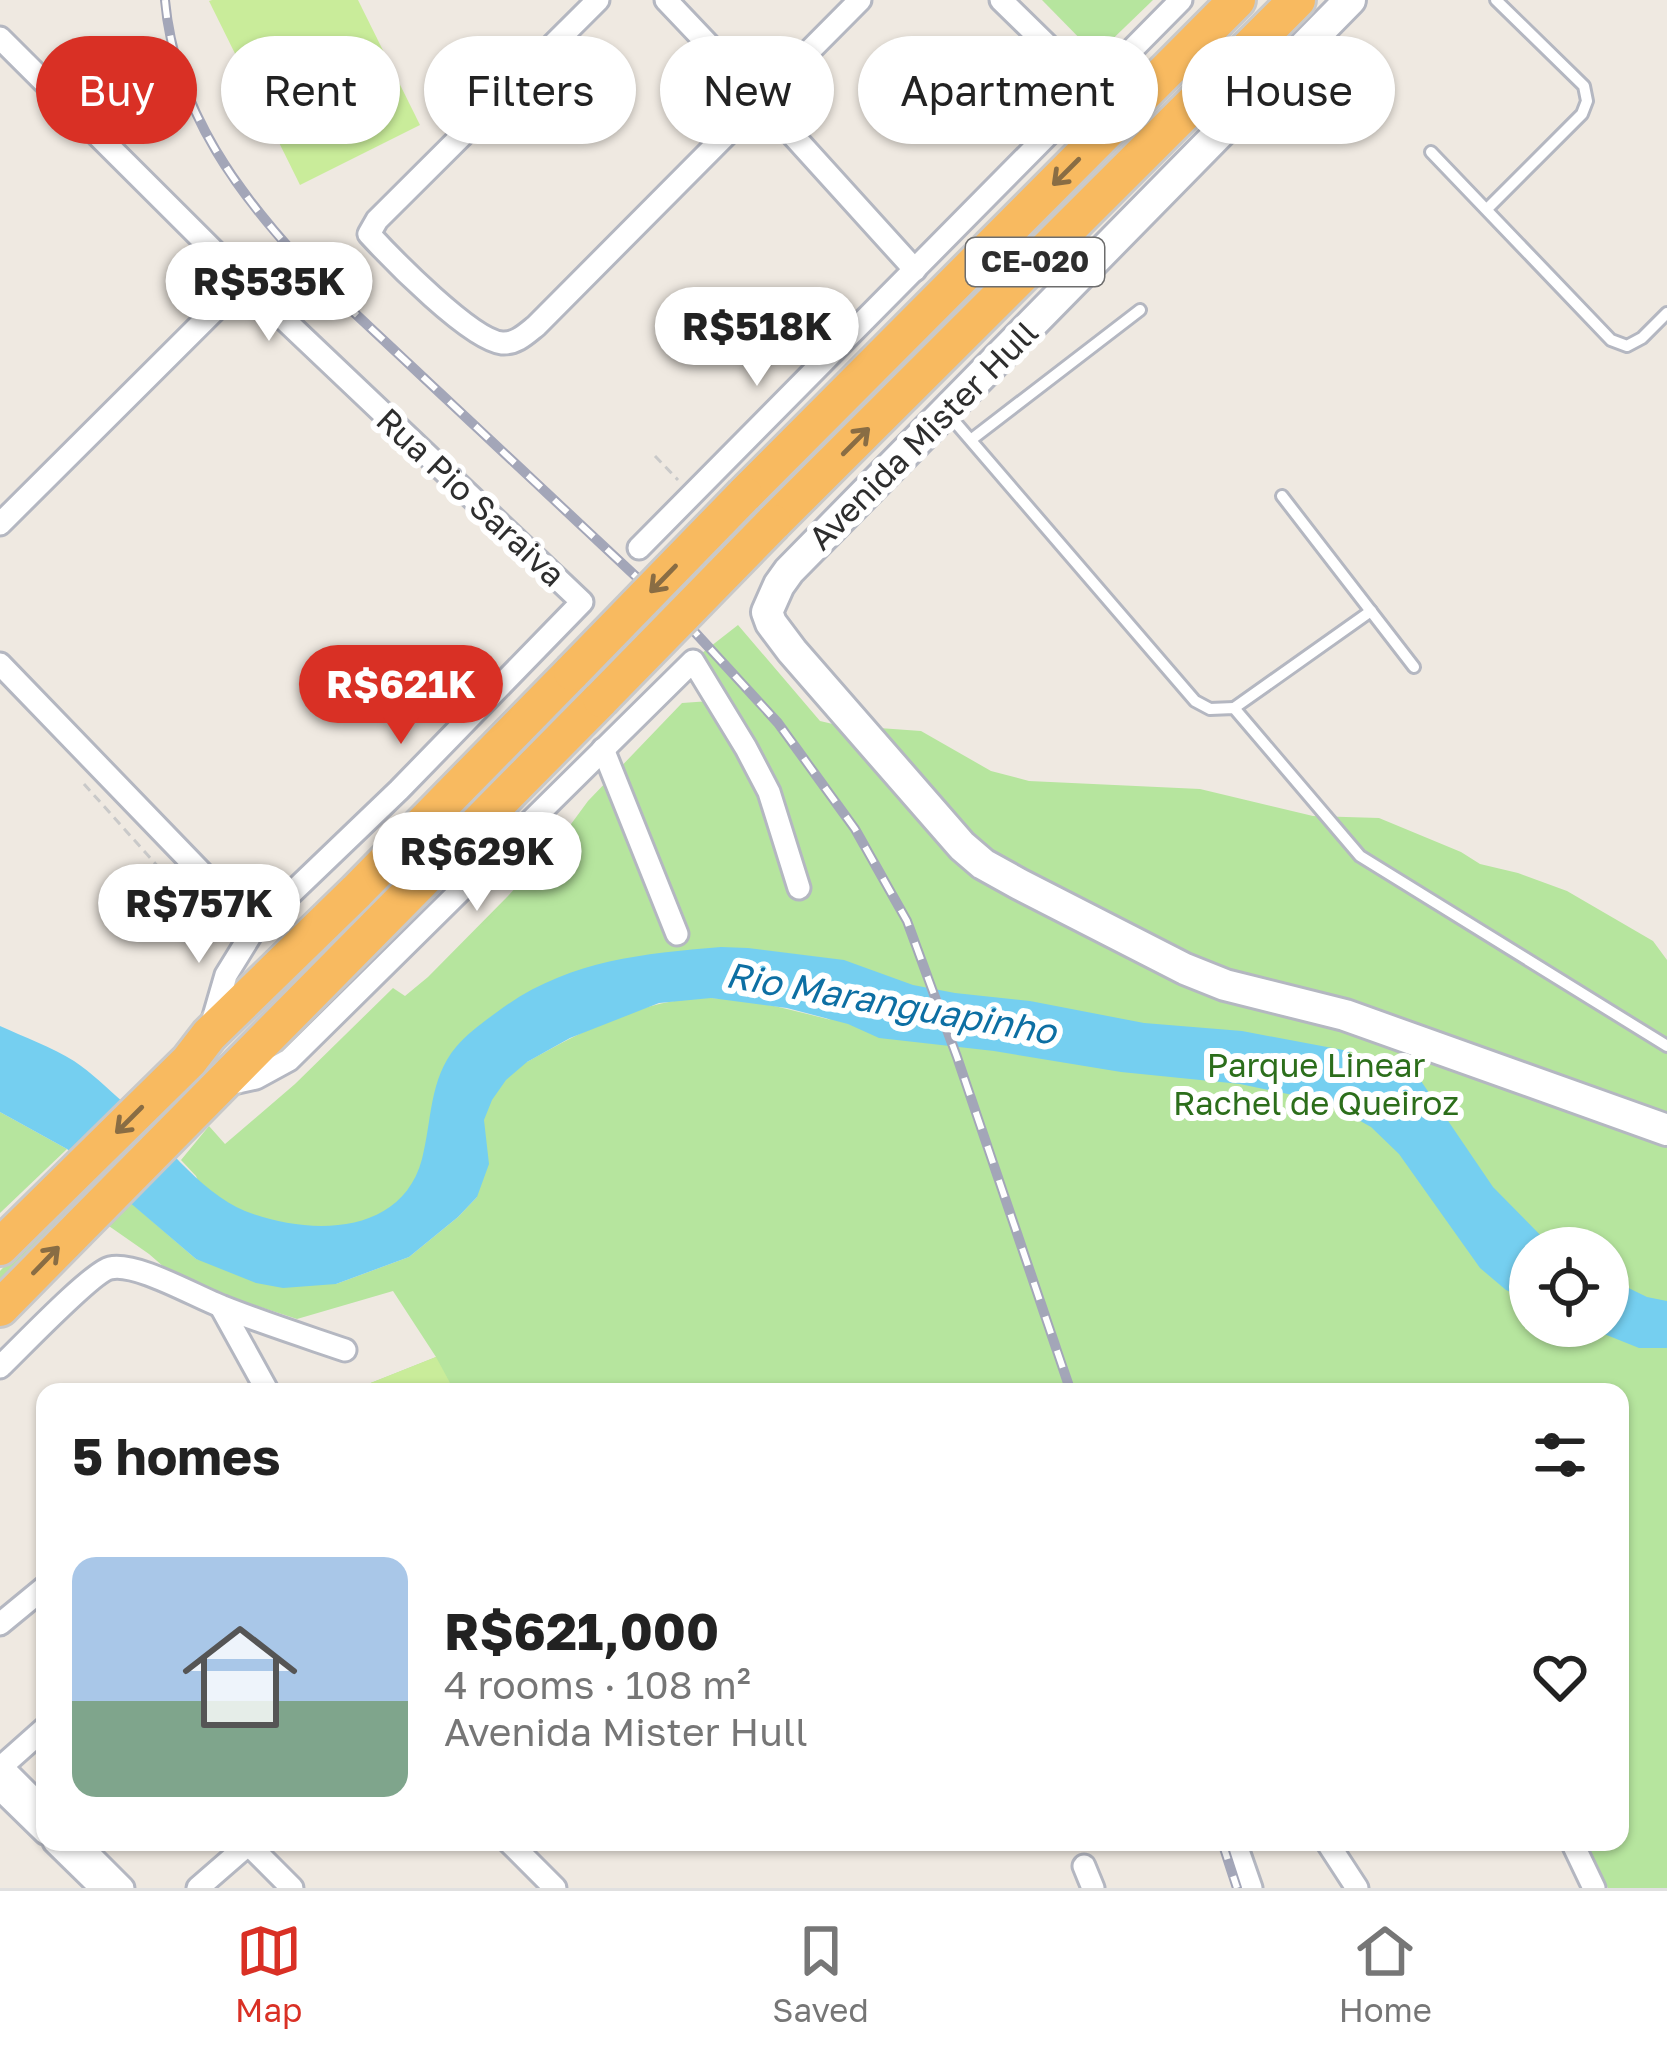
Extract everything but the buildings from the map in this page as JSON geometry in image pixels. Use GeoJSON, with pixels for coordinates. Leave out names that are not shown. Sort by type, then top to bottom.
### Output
{"type":"FeatureCollection","features":[{"type":"Feature","properties":{"kind":"highway","name":"CE-020"},"geometry":{"type":"LineString","coordinates":[[0,1246],[1237,0]]}},
{"type":"Feature","properties":{"kind":"highway","name":"Avenida Mister Hull"},"geometry":{"type":"LineString","coordinates":[[213,1091],[1297,0]]}},
{"type":"Feature","properties":{"kind":"highway","name":"CE-020"},"geometry":{"type":"LineString","coordinates":[[0,1307],[213,1091]]}},
{"type":"Feature","properties":{"kind":"main road","name":"Avenida Mister Hull"},"geometry":{"type":"LineString","coordinates":[[1351,0],[789,571],[767,612],[771,623],[939,822],[983,864],[1225,985],[1345,1015],[1667,1130]]}},
{"type":"Feature","properties":{"kind":"street"},"geometry":{"type":"LineString","coordinates":[[598,0],[376,220],[369,234],[477,332],[502,343],[516,341],[561,303],[718,144]]}},
{"type":"Feature","properties":{"kind":"street"},"geometry":{"type":"LineString","coordinates":[[666,0],[700,36]]}},
{"type":"Feature","properties":{"kind":"street"},"geometry":{"type":"LineString","coordinates":[[824,36],[860,0]]}},
{"type":"Feature","properties":{"kind":"street"},"geometry":{"type":"LineString","coordinates":[[1001,0],[1038,36]]}},
{"type":"Feature","properties":{"kind":"street"},"geometry":{"type":"LineString","coordinates":[[1144,36],[1181,0]]}},
{"type":"Feature","properties":{"kind":"street","name":"Rua Pio Saraiva"},"geometry":{"type":"LineString","coordinates":[[0,38],[251,287],[582,602],[399,790],[249,921]]}},
{"type":"Feature","properties":{"kind":"street"},"geometry":{"type":"LineString","coordinates":[[801,144],[915,270]]}},
{"type":"Feature","properties":{"kind":"street"},"geometry":{"type":"LineString","coordinates":[[639,548],[1037,144]]}},
{"type":"Feature","properties":{"kind":"street"},"geometry":{"type":"LineString","coordinates":[[0,524],[251,287]]}},
{"type":"Feature","properties":{"kind":"street"},"geometry":{"type":"LineString","coordinates":[[213,1091],[256,1078],[289,1060],[693,661],[769,792],[800,888]]}},
{"type":"Feature","properties":{"kind":"street"},"geometry":{"type":"LineString","coordinates":[[0,664],[249,921],[199,1048]]}},
{"type":"Feature","properties":{"kind":"street"},"geometry":{"type":"LineString","coordinates":[[603,749],[676,934]]}},
{"type":"Feature","properties":{"kind":"street"},"geometry":{"type":"LineString","coordinates":[[0,1367],[108,1268],[139,1272],[220,1307],[345,1350]]}},
{"type":"Feature","properties":{"kind":"street"},"geometry":{"type":"LineString","coordinates":[[220,1307],[263,1383]]}},
{"type":"Feature","properties":{"kind":"street"},"geometry":{"type":"LineString","coordinates":[[0,1624],[36,1594]]}},
{"type":"Feature","properties":{"kind":"street"},"geometry":{"type":"LineString","coordinates":[[36,1736],[0,1766],[36,1801]]}},
{"type":"Feature","properties":{"kind":"street"},"geometry":{"type":"LineString","coordinates":[[0,1789],[36,1824]]}},
{"type":"Feature","properties":{"kind":"street"},"geometry":{"type":"LineString","coordinates":[[88,1851],[101,1888]]}},
{"type":"Feature","properties":{"kind":"street"},"geometry":{"type":"LineString","coordinates":[[88,1851],[123,1888]]}},
{"type":"Feature","properties":{"kind":"street"},"geometry":{"type":"LineString","coordinates":[[198,1888],[241,1851]]}},
{"type":"Feature","properties":{"kind":"street"},"geometry":{"type":"LineString","coordinates":[[257,1851],[292,1888]]}},
{"type":"Feature","properties":{"kind":"street"},"geometry":{"type":"LineString","coordinates":[[518,1851],[555,1888]]}},
{"type":"Feature","properties":{"kind":"street"},"geometry":{"type":"LineString","coordinates":[[1238,1851],[1251,1888]]}},
{"type":"Feature","properties":{"kind":"street"},"geometry":{"type":"LineString","coordinates":[[1333,1851],[1357,1888]]}},
{"type":"Feature","properties":{"kind":"street"},"geometry":{"type":"LineString","coordinates":[[1576,1851],[1594,1888]]}},
{"type":"Feature","properties":{"kind":"lane"},"geometry":{"type":"LineString","coordinates":[[1487,209],[1582,115],[1587,101],[1583,86],[1496,0]]}},
{"type":"Feature","properties":{"kind":"lane"},"geometry":{"type":"LineString","coordinates":[[1431,152],[1611,340],[1627,346],[1667,313]]}},
{"type":"Feature","properties":{"kind":"lane"},"geometry":{"type":"LineString","coordinates":[[972,439],[1140,310]]}},
{"type":"Feature","properties":{"kind":"lane"},"geometry":{"type":"LineString","coordinates":[[947,413],[1195,700],[1210,710],[1234,708],[1371,611]]}},
{"type":"Feature","properties":{"kind":"lane"},"geometry":{"type":"LineString","coordinates":[[1282,496],[1414,667]]}},
{"type":"Feature","properties":{"kind":"lane"},"geometry":{"type":"LineString","coordinates":[[1234,708],[1360,856],[1667,1046]]}},
{"type":"Feature","properties":{"kind":"path"},"geometry":{"type":"LineString","coordinates":[[251,287],[336,266],[369,234]]}},
{"type":"Feature","properties":{"kind":"path"},"geometry":{"type":"LineString","coordinates":[[655,457],[692,494]]}},
{"type":"Feature","properties":{"kind":"path"},"geometry":{"type":"LineString","coordinates":[[81,780],[222,938],[249,921]]}},
{"type":"Feature","properties":{"kind":"green space"},"geometry":{"type":"Polygon","coordinates":[[[358,0],[376,36],[226,36],[209,1],[358,0]]]}},
{"type":"Feature","properties":{"kind":"green space"},"geometry":{"type":"Polygon","coordinates":[[[1042,0],[1153,0],[1116,36],[1077,36],[1042,0]]]}},
{"type":"Feature","properties":{"kind":"green space"},"geometry":{"type":"Polygon","coordinates":[[[400,85],[420,125],[400,135],[400,85]]]}},
{"type":"Feature","properties":{"kind":"green space"},"geometry":{"type":"Polygon","coordinates":[[[280,144],[382,144],[300,185],[280,144]]]}},
{"type":"Feature","properties":{"kind":"green space","name":"Parque Linear Rachel de Queiroz"},"geometry":{"type":"Polygon","coordinates":[[[738,625],[820,721],[921,731],[991,771],[1029,781],[1200,789],[1313,816],[1379,818],[1480,864],[1567,891],[1653,941],[1667,960],[1667,1888],[1608,1888],[1589,1851],[1629,1851],[1629,1383],[371,1383],[436,1357],[393,1291],[297,1319],[180,1281],[106,1224],[130,1202],[196,1259],[336,1284],[409,1257],[458,1217],[477,1197],[357,1231],[220,1233],[196,1176],[181,1160],[209,1126],[225,1144],[295,1084],[393,988],[405,996],[428,977],[508,896],[588,801],[682,703],[724,700],[697,657],[738,625]],[[725,970],[512,1056],[527,1062],[615,1018],[663,1003],[711,998],[831,1020],[725,970]]]}},
{"type":"Feature","properties":{"kind":"green space"},"geometry":{"type":"Polygon","coordinates":[[[0,1112],[67,1149],[0,1213],[0,1112]]]}},
{"type":"Feature","properties":{"kind":"green space"},"geometry":{"type":"Polygon","coordinates":[[[94,1172],[106,1182],[0,1289],[0,1271],[94,1172]]]}},
{"type":"Feature","properties":{"kind":"green space"},"geometry":{"type":"Polygon","coordinates":[[[436,1357],[450,1383],[371,1383],[436,1357]]]}},
{"type":"Feature","properties":{"kind":"water","name":"Rio Maranguapinho"},"geometry":{"type":"Polygon","coordinates":[[[748,948],[844,960],[913,985],[955,993],[1030,1001],[1144,1023],[1242,1031],[1343,1050],[1421,1081],[1493,1187],[1532,1227],[1509,1227],[1509,1291],[1480,1268],[1399,1154],[1371,1127],[1339,1109],[1240,1084],[879,1038],[848,1024],[787,1008],[711,998],[659,1003],[570,1038],[527,1062],[506,1080],[484,1120],[489,1164],[477,1197],[409,1257],[336,1284],[283,1288],[256,1283],[196,1259],[67,1149],[0,1112],[0,1026],[87,1070],[196,1177],[228,1202],[295,1224],[348,1224],[394,1204],[411,1185],[422,1159],[441,1073],[470,1033],[549,981],[603,963],[661,953],[748,948]]]}},
{"type":"Feature","properties":{"kind":"water"},"geometry":{"type":"Polygon","coordinates":[[[1629,1288],[1667,1301],[1667,1348],[1629,1344],[1629,1288]]]}},
{"type":"Feature","properties":{"kind":"railway"},"geometry":{"type":"LineString","coordinates":[[165,0],[171,40],[197,115],[261,215],[314,275],[692,629],[778,723],[855,829],[907,921],[1068,1383]]}},
{"type":"Feature","properties":{"kind":"railway"},"geometry":{"type":"LineString","coordinates":[[1225,1851],[1237,1888]]}}]}
